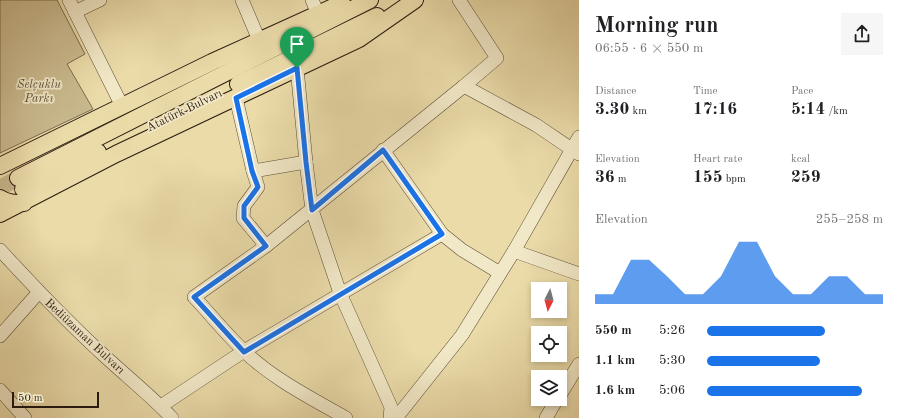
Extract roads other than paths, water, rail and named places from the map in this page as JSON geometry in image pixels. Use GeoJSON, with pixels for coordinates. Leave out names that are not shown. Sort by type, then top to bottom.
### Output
{"type":"FeatureCollection","features":[{"type":"Feature","properties":{"kind":"main road"},"geometry":{"type":"LineString","coordinates":[[1,167],[122,106],[259,40],[315,7],[348,0]]}},
{"type":"Feature","properties":{"kind":"main road","name":"Atatürk Bulvarı"},"geometry":{"type":"LineString","coordinates":[[22,190],[370,0]]}},
{"type":"Feature","properties":{"kind":"main road","name":"Atatürk Bulvarı"},"geometry":{"type":"LineString","coordinates":[[22,190],[409,0]]}},
{"type":"Feature","properties":{"kind":"main road"},"geometry":{"type":"LineString","coordinates":[[0,198],[10,203],[22,190],[116,154],[236,98],[359,39],[415,0]]}},
{"type":"Feature","properties":{"kind":"main road"},"geometry":{"type":"LineString","coordinates":[[0,214],[22,190]]}},
{"type":"Feature","properties":{"kind":"street"},"geometry":{"type":"LineString","coordinates":[[69,0],[122,106]]}},
{"type":"Feature","properties":{"kind":"street"},"geometry":{"type":"LineString","coordinates":[[75,12],[100,0]]}},
{"type":"Feature","properties":{"kind":"street"},"geometry":{"type":"LineString","coordinates":[[242,0],[259,40]]}},
{"type":"Feature","properties":{"kind":"street"},"geometry":{"type":"LineString","coordinates":[[346,418],[292,387],[244,352],[194,297],[266,246],[312,210],[383,150],[497,58],[459,0]]}},
{"type":"Feature","properties":{"kind":"street"},"geometry":{"type":"LineString","coordinates":[[297,68],[312,210],[340,293],[391,407],[390,418]]}},
{"type":"Feature","properties":{"kind":"street"},"geometry":{"type":"LineString","coordinates":[[464,86],[536,125],[576,152]]}},
{"type":"Feature","properties":{"kind":"street"},"geometry":{"type":"LineString","coordinates":[[236,98],[252,171],[258,187],[244,206],[244,218],[266,246]]}},
{"type":"Feature","properties":{"kind":"street"},"geometry":{"type":"LineString","coordinates":[[396,418],[462,335],[576,152],[579,137]]}},
{"type":"Feature","properties":{"kind":"street"},"geometry":{"type":"LineString","coordinates":[[383,150],[442,234],[462,250],[500,273]]}},
{"type":"Feature","properties":{"kind":"street"},"geometry":{"type":"LineString","coordinates":[[252,171],[306,162]]}},
{"type":"Feature","properties":{"kind":"street"},"geometry":{"type":"LineString","coordinates":[[160,406],[340,293],[442,234]]}},
{"type":"Feature","properties":{"kind":"street","name":"Bediüzaman Bulvarı"},"geometry":{"type":"LineString","coordinates":[[0,250],[39,292],[109,360],[172,418]]}},
{"type":"Feature","properties":{"kind":"street"},"geometry":{"type":"LineString","coordinates":[[514,251],[579,274]]}},
{"type":"Feature","properties":{"kind":"street"},"geometry":{"type":"LineString","coordinates":[[0,336],[39,292]]}},
{"type":"Feature","properties":{"kind":"street"},"geometry":{"type":"LineString","coordinates":[[567,384],[579,364]]}},
{"type":"Feature","properties":{"kind":"street"},"geometry":{"type":"LineString","coordinates":[[0,390],[25,418]]}},
{"type":"Feature","properties":{"kind":"street"},"geometry":{"type":"LineString","coordinates":[[546,418],[553,406]]}},
{"type":"Feature","properties":{"kind":"tunnel"},"geometry":{"type":"LineString","coordinates":[[0,188],[18,178]]}},
{"type":"Feature","properties":{"kind":"park label","name":"Selçuklu Parkı"},"geometry":{"type":"Point","coordinates":[39,91]}}]}
